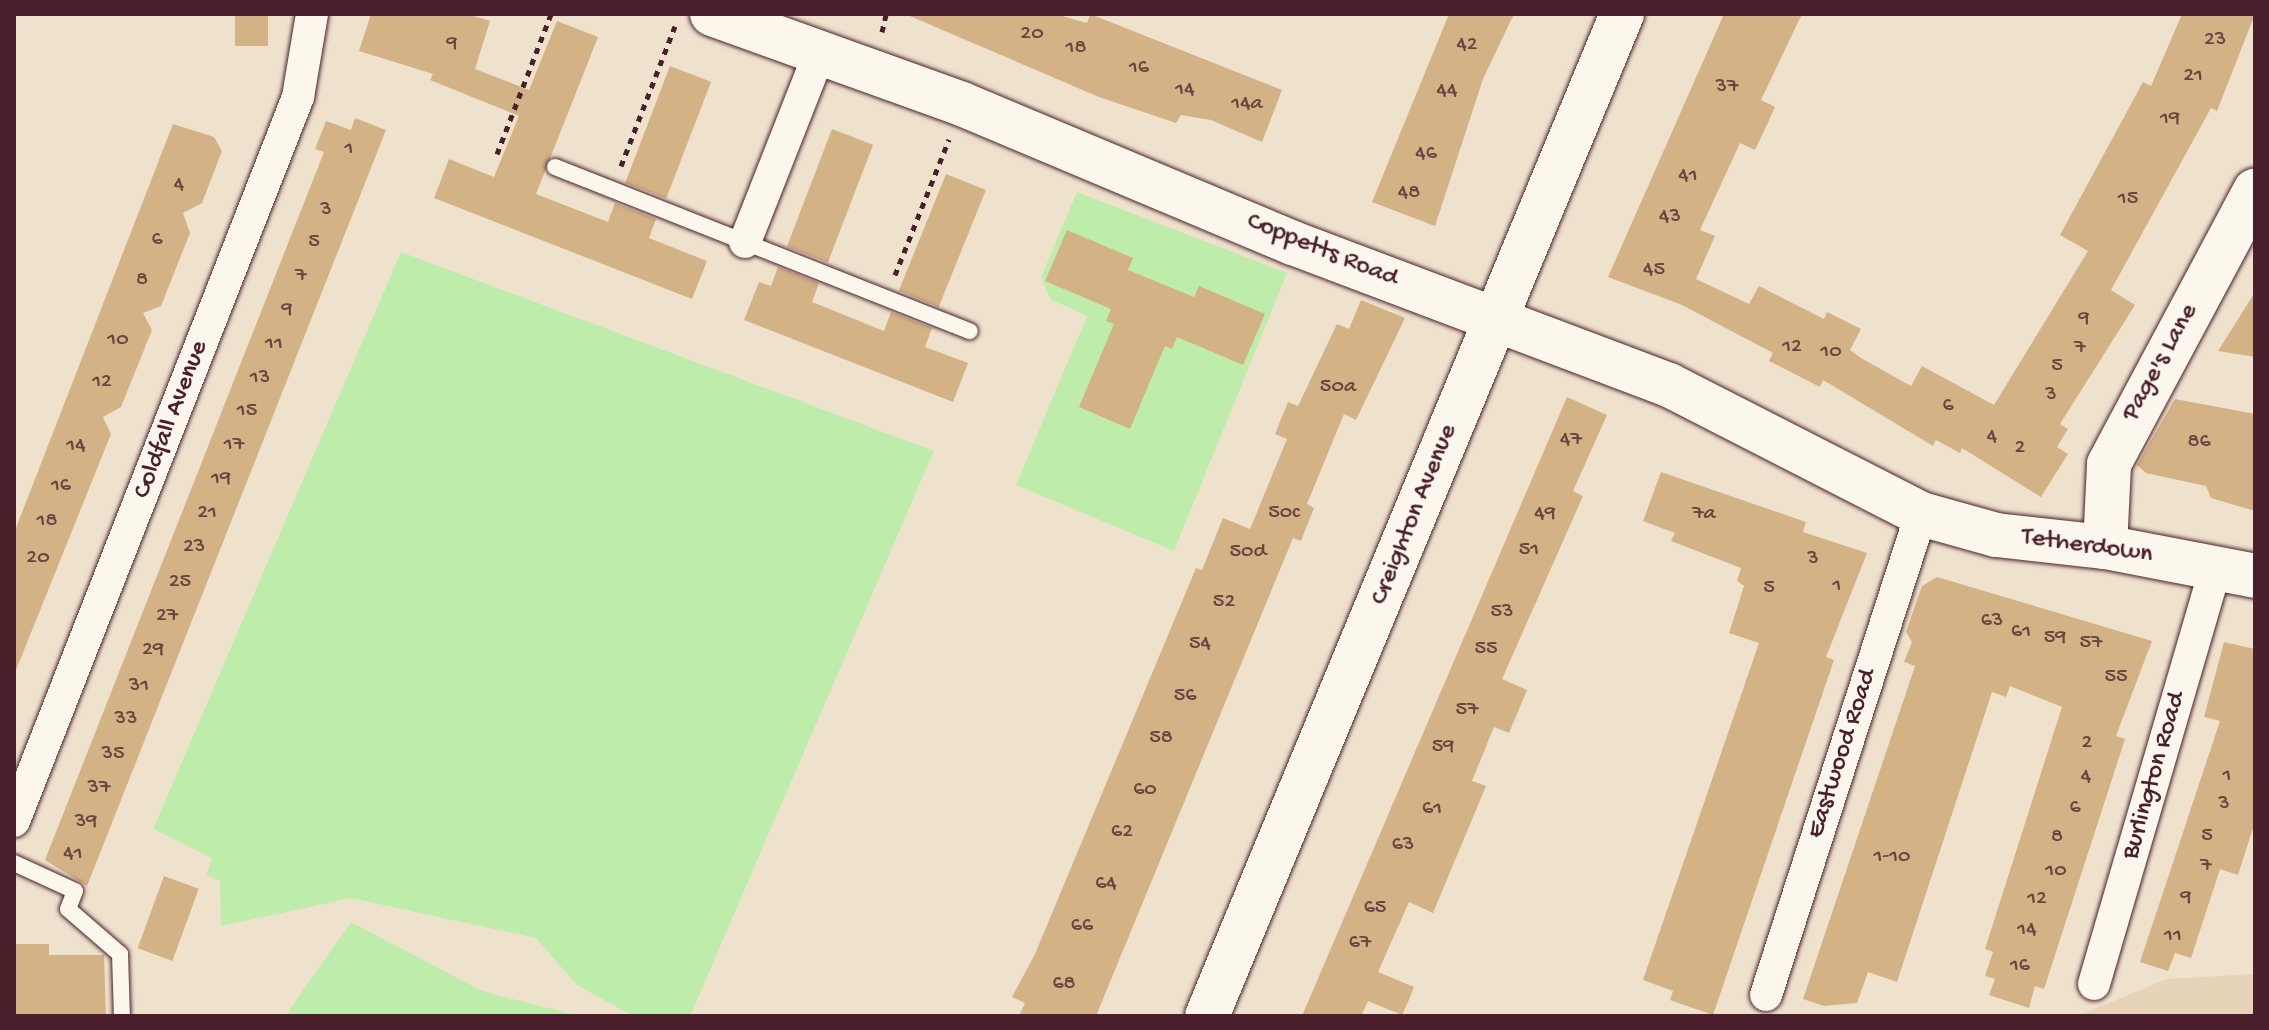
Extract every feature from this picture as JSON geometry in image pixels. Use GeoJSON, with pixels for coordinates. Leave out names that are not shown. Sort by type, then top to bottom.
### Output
{"type":"FeatureCollection","features":[{"type":"Feature","properties":{"kind":"street","name":"Coldfall Avenue"},"geometry":{"type":"LineString","coordinates":[[14,821],[298,97],[312,14]]}},
{"type":"Feature","properties":{"kind":"street","name":"Coppetts Road"},"geometry":{"type":"LineString","coordinates":[[712,14],[962,104],[1293,243],[1669,385],[1921,514]]}},
{"type":"Feature","properties":{"kind":"street","name":"Creighton Avenue"},"geometry":{"type":"LineString","coordinates":[[1207,1016],[1622,14]]}},
{"type":"Feature","properties":{"kind":"street"},"geometry":{"type":"LineString","coordinates":[[745,242],[820,52]]}},
{"type":"Feature","properties":{"kind":"street","name":"Page's Lane"},"geometry":{"type":"LineString","coordinates":[[2105,547],[2109,464],[2255,190]]}},
{"type":"Feature","properties":{"kind":"street","name":"Tetherdown"},"geometry":{"type":"LineString","coordinates":[[1921,514],[1996,535],[2105,547],[2235,572]]}},
{"type":"Feature","properties":{"kind":"street","name":"Eastwood Road"},"geometry":{"type":"LineString","coordinates":[[1766,995],[1921,514]]}},
{"type":"Feature","properties":{"kind":"street","name":"Burlington Road"},"geometry":{"type":"LineString","coordinates":[[2094,984],[2235,572]]}},
{"type":"Feature","properties":{"kind":"lane"},"geometry":{"type":"LineString","coordinates":[[555,167],[970,331]]}},
{"type":"Feature","properties":{"kind":"lane"},"geometry":{"type":"LineString","coordinates":[[14,863],[75,891],[68,909],[120,954],[122,1016]]}},
{"type":"Feature","properties":{"kind":"path"},"geometry":{"type":"LineString","coordinates":[[497,154],[551,14]]}},
{"type":"Feature","properties":{"kind":"path"},"geometry":{"type":"LineString","coordinates":[[611,189],[680,14]]}},
{"type":"Feature","properties":{"kind":"path"},"geometry":{"type":"LineString","coordinates":[[886,298],[962,104]]}},
{"type":"Feature","properties":{"kind":"shaded area"},"geometry":{"type":"Polygon","coordinates":[[[2255,974],[2255,1016],[2077,1016],[2167,979],[2255,974]]]}},
{"type":"Feature","properties":{"kind":"green space"},"geometry":{"type":"Polygon","coordinates":[[[1077,192],[1287,273],[1174,551],[1016,485],[1087,316],[1050,299],[1041,277],[1077,192]]]}},
{"type":"Feature","properties":{"kind":"green space"},"geometry":{"type":"Polygon","coordinates":[[[401,252],[934,451],[690,1016],[633,1016],[577,985],[536,938],[351,898],[221,926],[220,880],[206,876],[212,858],[153,829],[401,252]]]}},
{"type":"Feature","properties":{"kind":"green space"},"geometry":{"type":"Polygon","coordinates":[[[351,922],[482,991],[580,1016],[285,1016],[351,922]]]}},
{"type":"Feature","properties":{"kind":"building"},"geometry":{"type":"Polygon","coordinates":[[[235,14],[268,14],[268,46],[235,46],[235,14]]]}},
{"type":"Feature","properties":{"kind":"building"},"geometry":{"type":"Polygon","coordinates":[[[371,14],[467,14],[490,21],[475,69],[529,90],[557,21],[598,37],[536,194],[608,222],[615,203],[656,219],[649,238],[707,261],[692,299],[434,198],[449,159],[494,177],[519,116],[430,80],[433,74],[359,51],[371,14]]]}},
{"type":"Feature","properties":{"kind":"building"},"geometry":{"type":"Polygon","coordinates":[[[905,14],[1055,14],[1087,23],[1090,14],[1282,90],[1262,142],[1211,120],[1181,115],[1176,123],[1099,97],[905,14]]]}},
{"type":"Feature","properties":{"kind":"building"},"geometry":{"type":"Polygon","coordinates":[[[1449,14],[1514,14],[1483,79],[1435,226],[1372,202],[1449,14]]]}},
{"type":"Feature","properties":{"kind":"building"},"geometry":{"type":"Polygon","coordinates":[[[1724,14],[1802,14],[1761,100],[1775,107],[1764,131],[1755,150],[1740,143],[1700,230],[1715,236],[1696,279],[1749,304],[1759,286],[1824,319],[1827,312],[1861,329],[1850,350],[1911,386],[1922,366],[1994,405],[2088,251],[2060,235],[2143,82],[2151,86],[2182,14],[2255,14],[2217,111],[2211,108],[2111,290],[2135,305],[2060,424],[2068,429],[2057,447],[2068,454],[2041,497],[1962,448],[1960,453],[1936,440],[1933,446],[1823,380],[1820,387],[1769,361],[1773,353],[1682,305],[1608,277],[1724,14]]]}},
{"type":"Feature","properties":{"kind":"building"},"geometry":{"type":"Polygon","coordinates":[[[670,66],[711,82],[666,198],[625,183],[670,66]]]}},
{"type":"Feature","properties":{"kind":"building"},"geometry":{"type":"Polygon","coordinates":[[[355,118],[386,130],[87,886],[45,860],[324,152],[315,149],[326,121],[351,130],[355,118]]]}},
{"type":"Feature","properties":{"kind":"building"},"geometry":{"type":"Polygon","coordinates":[[[173,124],[214,137],[222,151],[202,203],[183,213],[190,233],[161,306],[143,313],[152,330],[121,407],[103,417],[111,434],[14,675],[14,533],[173,124]]]}},
{"type":"Feature","properties":{"kind":"building"},"geometry":{"type":"Polygon","coordinates":[[[832,129],[873,145],[828,262],[787,247],[832,129]]]}},
{"type":"Feature","properties":{"kind":"building"},"geometry":{"type":"Polygon","coordinates":[[[946,174],[986,190],[939,307],[899,291],[946,174]]]}},
{"type":"Feature","properties":{"kind":"building"},"geometry":{"type":"Polygon","coordinates":[[[1067,230],[1133,258],[1128,270],[1194,297],[1199,286],[1265,314],[1243,365],[1177,337],[1172,349],[1165,346],[1130,429],[1079,407],[1114,324],[1106,321],[1111,309],[1045,281],[1067,230]]]}},
{"type":"Feature","properties":{"kind":"building"},"geometry":{"type":"Polygon","coordinates":[[[778,267],[819,283],[812,302],[884,331],[891,312],[932,328],[925,347],[968,363],[953,402],[744,320],[759,282],[771,286],[778,267]]]}},
{"type":"Feature","properties":{"kind":"building"},"geometry":{"type":"Polygon","coordinates":[[[2255,292],[2255,357],[2218,351],[2255,292]]]}},
{"type":"Feature","properties":{"kind":"building"},"geometry":{"type":"Polygon","coordinates":[[[1361,300],[1405,318],[1356,420],[1344,414],[1307,504],[1314,508],[1301,541],[1293,538],[1096,1016],[1019,1016],[1025,1003],[1012,997],[1035,954],[1196,568],[1202,570],[1223,518],[1250,529],[1287,439],[1275,434],[1288,402],[1298,406],[1337,324],[1349,329],[1361,300]]]}},
{"type":"Feature","properties":{"kind":"building"},"geometry":{"type":"Polygon","coordinates":[[[1567,397],[1607,415],[1573,491],[1583,496],[1502,679],[1527,690],[1509,733],[1494,727],[1472,781],[1486,786],[1433,913],[1409,902],[1378,972],[1414,987],[1408,1002],[1402,1015],[1368,1001],[1361,1016],[1302,1016],[1567,397]]]}},
{"type":"Feature","properties":{"kind":"building"},"geometry":{"type":"Polygon","coordinates":[[[2175,399],[2255,414],[2255,511],[2211,498],[2206,486],[2146,473],[2137,465],[2175,399]]]}},
{"type":"Feature","properties":{"kind":"building"},"geometry":{"type":"Polygon","coordinates":[[[1661,472],[1806,522],[1803,532],[1867,553],[1826,657],[1834,660],[1713,1015],[1670,1000],[1673,991],[1643,980],[1759,643],[1729,633],[1744,586],[1737,581],[1741,568],[1671,541],[1675,533],[1643,521],[1661,472]]]}},
{"type":"Feature","properties":{"kind":"building"},"geometry":{"type":"Polygon","coordinates":[[[1937,577],[2152,641],[2116,736],[2125,739],[2044,989],[2035,986],[2029,1008],[1989,995],[1995,979],[1985,976],[1993,952],[1985,949],[2062,707],[2010,686],[2006,697],[1992,692],[1897,982],[1868,972],[1857,1003],[1824,1006],[1803,999],[1915,666],[1904,662],[1912,642],[1906,632],[1922,586],[1937,577]]]}},
{"type":"Feature","properties":{"kind":"building"},"geometry":{"type":"Polygon","coordinates":[[[2224,642],[2255,649],[2255,822],[2238,875],[2220,869],[2191,958],[2175,953],[2168,971],[2140,962],[2220,721],[2204,717],[2224,642]]]}},
{"type":"Feature","properties":{"kind":"building"},"geometry":{"type":"Polygon","coordinates":[[[164,876],[199,889],[172,961],[138,948],[164,876]]]}},
{"type":"Feature","properties":{"kind":"building"},"geometry":{"type":"Polygon","coordinates":[[[14,944],[49,944],[49,955],[104,955],[106,1016],[14,1016],[14,944]]]}}]}
